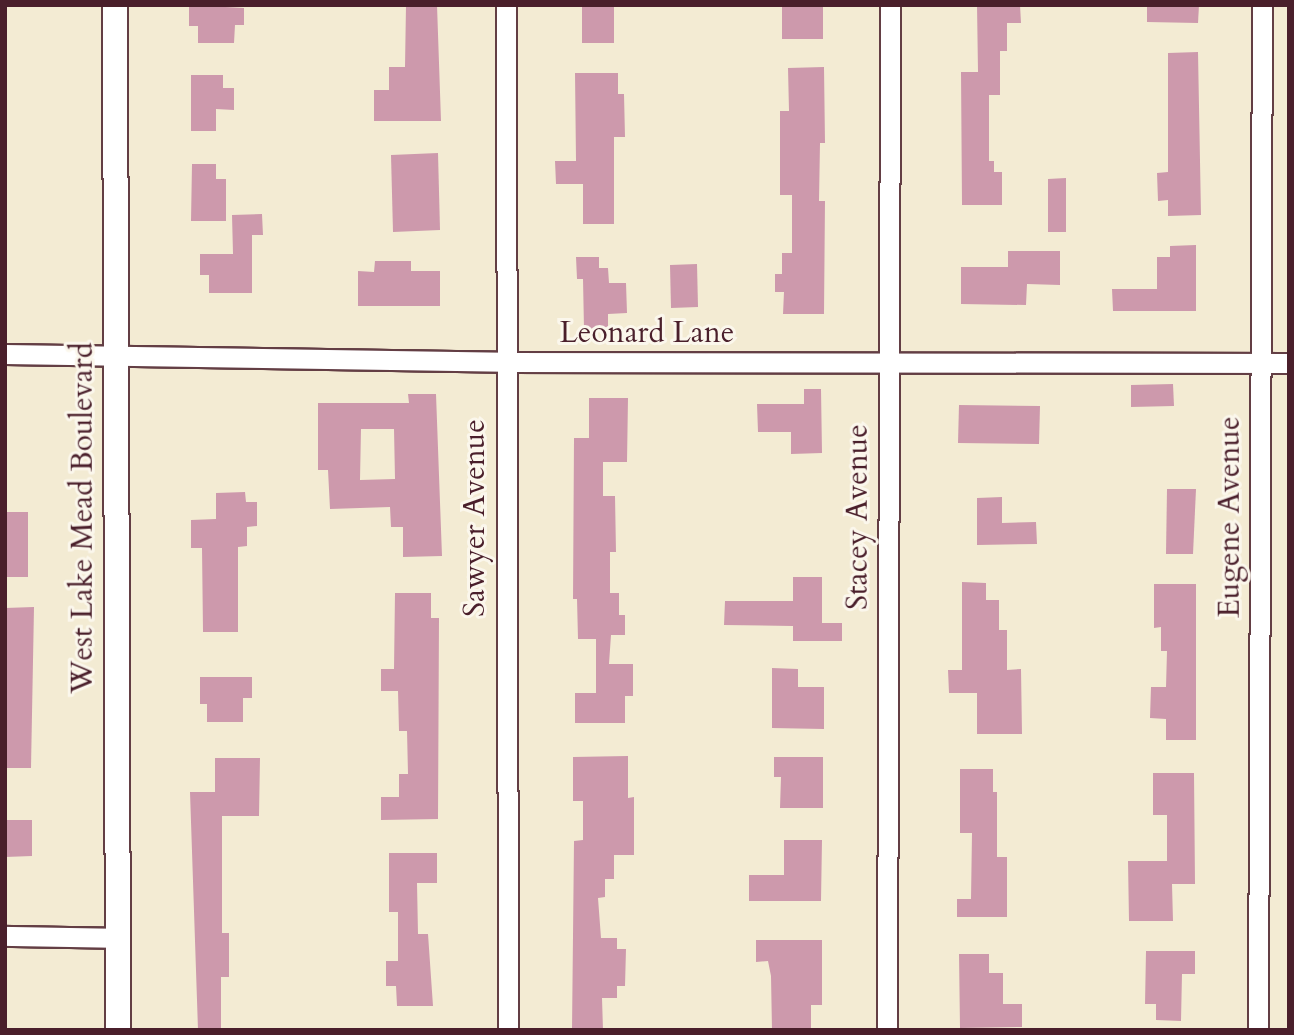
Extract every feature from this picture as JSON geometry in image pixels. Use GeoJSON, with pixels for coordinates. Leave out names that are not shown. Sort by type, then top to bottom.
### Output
{"type":"FeatureCollection","features":[{"type":"Feature","properties":{"kind":"main road","name":"West Lake Mead Boulevard"},"geometry":{"type":"LineString","coordinates":[[115,5],[113,354],[118,1030]]}},
{"type":"Feature","properties":{"kind":"street","name":"Sawyer Avenue"},"geometry":{"type":"LineString","coordinates":[[506,5],[508,1030]]}},
{"type":"Feature","properties":{"kind":"street","name":"Stacey Avenue"},"geometry":{"type":"LineString","coordinates":[[887,1030],[890,5]]}},
{"type":"Feature","properties":{"kind":"street","name":"Eugene Avenue"},"geometry":{"type":"LineString","coordinates":[[1258,1030],[1262,5]]}},
{"type":"Feature","properties":{"kind":"street","name":"Leonard Lane"},"geometry":{"type":"LineString","coordinates":[[5,355],[113,354],[505,362],[1289,363]]}},
{"type":"Feature","properties":{"kind":"street"},"geometry":{"type":"LineString","coordinates":[[5,936],[117,938]]}},
{"type":"Feature","properties":{"kind":"building"},"geometry":{"type":"Polygon","coordinates":[[[189,5],[244,8],[244,25],[235,25],[234,43],[198,43],[198,26],[189,26],[189,5]]]}},
{"type":"Feature","properties":{"kind":"building"},"geometry":{"type":"Polygon","coordinates":[[[406,5],[437,5],[441,121],[374,121],[374,90],[389,90],[389,67],[405,67],[406,5]]]}},
{"type":"Feature","properties":{"kind":"building"},"geometry":{"type":"Polygon","coordinates":[[[582,5],[614,5],[614,43],[582,43],[582,5]]]}},
{"type":"Feature","properties":{"kind":"building"},"geometry":{"type":"Polygon","coordinates":[[[782,5],[823,5],[823,39],[782,39],[782,5]]]}},
{"type":"Feature","properties":{"kind":"building"},"geometry":{"type":"Polygon","coordinates":[[[977,5],[1020,5],[1021,23],[1007,23],[1007,51],[1000,51],[1000,95],[989,95],[989,161],[994,161],[994,172],[1002,172],[1002,205],[962,205],[961,72],[978,72],[977,5]]]}},
{"type":"Feature","properties":{"kind":"building"},"geometry":{"type":"Polygon","coordinates":[[[1147,5],[1199,5],[1198,23],[1147,22],[1147,5]]]}},
{"type":"Feature","properties":{"kind":"building"},"geometry":{"type":"Polygon","coordinates":[[[1198,52],[1201,215],[1168,216],[1168,200],[1158,201],[1157,173],[1168,172],[1168,53],[1198,52]]]}},
{"type":"Feature","properties":{"kind":"building"},"geometry":{"type":"Polygon","coordinates":[[[824,67],[825,143],[820,143],[819,201],[825,201],[824,314],[783,314],[784,292],[775,292],[775,274],[782,274],[782,253],[792,253],[792,195],[780,195],[780,111],[789,111],[788,68],[824,67]]]}},
{"type":"Feature","properties":{"kind":"building"},"geometry":{"type":"Polygon","coordinates":[[[575,73],[618,73],[618,94],[624,94],[625,137],[614,137],[614,224],[583,224],[583,184],[556,184],[555,161],[576,161],[575,73]]]}},
{"type":"Feature","properties":{"kind":"building"},"geometry":{"type":"Polygon","coordinates":[[[191,75],[223,75],[223,88],[234,88],[234,110],[216,109],[216,131],[191,131],[191,75]]]}},
{"type":"Feature","properties":{"kind":"building"},"geometry":{"type":"Polygon","coordinates":[[[438,153],[440,230],[393,232],[391,155],[438,153]]]}},
{"type":"Feature","properties":{"kind":"building"},"geometry":{"type":"Polygon","coordinates":[[[192,164],[216,164],[216,179],[226,179],[226,221],[191,221],[192,164]]]}},
{"type":"Feature","properties":{"kind":"building"},"geometry":{"type":"Polygon","coordinates":[[[1066,178],[1066,232],[1048,232],[1048,179],[1066,178]]]}},
{"type":"Feature","properties":{"kind":"building"},"geometry":{"type":"Polygon","coordinates":[[[262,214],[263,235],[252,235],[252,293],[209,293],[209,275],[200,275],[200,254],[233,254],[232,215],[262,214]]]}},
{"type":"Feature","properties":{"kind":"building"},"geometry":{"type":"Polygon","coordinates":[[[1196,245],[1196,311],[1113,311],[1112,289],[1157,289],[1157,257],[1170,257],[1170,246],[1196,245]]]}},
{"type":"Feature","properties":{"kind":"building"},"geometry":{"type":"Polygon","coordinates":[[[1008,251],[1060,251],[1060,285],[1027,284],[1026,305],[961,304],[961,267],[1008,267],[1008,251]]]}},
{"type":"Feature","properties":{"kind":"building"},"geometry":{"type":"Polygon","coordinates":[[[576,257],[599,257],[599,268],[608,268],[609,283],[626,283],[627,313],[608,314],[608,328],[584,329],[583,279],[577,279],[576,257]]]}},
{"type":"Feature","properties":{"kind":"building"},"geometry":{"type":"Polygon","coordinates":[[[375,261],[411,261],[411,271],[440,271],[440,306],[358,306],[358,271],[374,272],[375,261]]]}},
{"type":"Feature","properties":{"kind":"building"},"geometry":{"type":"Polygon","coordinates":[[[697,264],[698,307],[671,308],[670,265],[697,264]]]}},
{"type":"Feature","properties":{"kind":"building"},"geometry":{"type":"Polygon","coordinates":[[[1173,384],[1174,406],[1131,407],[1131,385],[1173,384]]]}},
{"type":"Feature","properties":{"kind":"building"},"geometry":{"type":"Polygon","coordinates":[[[804,389],[821,389],[822,453],[791,454],[791,432],[758,432],[757,404],[804,404],[804,389]]]}},
{"type":"Feature","properties":{"kind":"building"},"geometry":{"type":"Polygon","coordinates":[[[408,394],[436,394],[442,556],[403,557],[403,527],[391,527],[390,507],[330,509],[328,470],[318,470],[318,403],[409,403],[408,394]],[[361,429],[360,480],[395,479],[394,429],[361,429]]]}},
{"type":"Feature","properties":{"kind":"building"},"geometry":{"type":"Polygon","coordinates":[[[589,398],[628,398],[627,462],[603,462],[603,496],[615,496],[616,552],[610,552],[610,593],[619,593],[619,615],[625,615],[625,635],[611,635],[609,664],[633,664],[633,696],[625,696],[625,723],[575,723],[575,693],[596,693],[596,639],[578,639],[577,599],[573,599],[574,438],[589,438],[589,398]]]}},
{"type":"Feature","properties":{"kind":"building"},"geometry":{"type":"Polygon","coordinates":[[[959,405],[1040,406],[1039,444],[958,443],[959,405]]]}},
{"type":"Feature","properties":{"kind":"building"},"geometry":{"type":"Polygon","coordinates":[[[1167,489],[1196,489],[1193,554],[1166,554],[1167,489]]]}},
{"type":"Feature","properties":{"kind":"building"},"geometry":{"type":"Polygon","coordinates":[[[245,492],[246,502],[257,502],[257,526],[247,527],[247,546],[238,547],[238,632],[203,632],[202,548],[191,548],[191,520],[216,519],[216,493],[245,492]]]}},
{"type":"Feature","properties":{"kind":"building"},"geometry":{"type":"Polygon","coordinates":[[[1002,497],[1002,523],[1036,522],[1037,544],[977,545],[977,498],[1002,497]]]}},
{"type":"Feature","properties":{"kind":"building"},"geometry":{"type":"Polygon","coordinates":[[[5,512],[28,512],[28,577],[5,577],[5,512]]]}},
{"type":"Feature","properties":{"kind":"building"},"geometry":{"type":"Polygon","coordinates":[[[793,577],[822,577],[822,623],[842,623],[842,641],[793,641],[793,626],[724,625],[725,601],[793,601],[793,577]]]}},
{"type":"Feature","properties":{"kind":"building"},"geometry":{"type":"Polygon","coordinates":[[[962,582],[986,583],[986,600],[999,600],[999,630],[1007,630],[1007,670],[1021,669],[1022,734],[977,734],[977,693],[949,693],[948,670],[962,670],[962,582]]]}},
{"type":"Feature","properties":{"kind":"building"},"geometry":{"type":"Polygon","coordinates":[[[1154,584],[1196,584],[1196,740],[1166,740],[1166,719],[1150,718],[1151,687],[1166,687],[1167,651],[1161,651],[1161,627],[1154,628],[1154,584]]]}},
{"type":"Feature","properties":{"kind":"building"},"geometry":{"type":"Polygon","coordinates":[[[395,593],[431,593],[431,618],[439,618],[438,819],[381,820],[381,797],[399,797],[399,774],[408,774],[407,731],[399,731],[398,691],[381,691],[381,669],[394,669],[395,593]]]}},
{"type":"Feature","properties":{"kind":"building"},"geometry":{"type":"Polygon","coordinates":[[[34,607],[31,768],[5,768],[5,608],[34,607]]]}},
{"type":"Feature","properties":{"kind":"building"},"geometry":{"type":"Polygon","coordinates":[[[772,668],[798,669],[798,687],[824,687],[824,729],[772,728],[772,668]]]}},
{"type":"Feature","properties":{"kind":"building"},"geometry":{"type":"Polygon","coordinates":[[[200,677],[252,677],[252,698],[243,698],[243,722],[207,722],[207,704],[200,704],[200,677]]]}},
{"type":"Feature","properties":{"kind":"building"},"geometry":{"type":"Polygon","coordinates":[[[628,756],[628,798],[634,797],[634,855],[614,855],[614,879],[605,879],[605,897],[598,898],[601,938],[617,938],[617,949],[626,949],[625,986],[617,986],[617,998],[602,998],[603,1030],[572,1030],[574,841],[583,840],[583,801],[573,801],[573,757],[628,756]]]}},
{"type":"Feature","properties":{"kind":"building"},"geometry":{"type":"Polygon","coordinates":[[[774,757],[823,757],[823,808],[780,808],[781,777],[774,777],[774,757]]]}},
{"type":"Feature","properties":{"kind":"building"},"geometry":{"type":"Polygon","coordinates":[[[215,758],[260,758],[259,816],[222,816],[222,933],[229,933],[229,977],[221,977],[221,1030],[198,1030],[190,792],[215,792],[215,758]]]}},
{"type":"Feature","properties":{"kind":"building"},"geometry":{"type":"Polygon","coordinates":[[[960,769],[993,769],[993,792],[997,792],[997,857],[1007,857],[1007,917],[957,917],[957,899],[971,899],[972,833],[960,833],[960,769]]]}},
{"type":"Feature","properties":{"kind":"building"},"geometry":{"type":"Polygon","coordinates":[[[1153,773],[1194,773],[1195,884],[1172,884],[1173,921],[1129,921],[1128,861],[1167,861],[1167,815],[1153,815],[1153,773]]]}},
{"type":"Feature","properties":{"kind":"building"},"geometry":{"type":"Polygon","coordinates":[[[5,820],[32,820],[32,856],[5,857],[5,820]]]}},
{"type":"Feature","properties":{"kind":"building"},"geometry":{"type":"Polygon","coordinates":[[[784,840],[822,840],[821,901],[749,901],[749,875],[784,875],[784,840]]]}},
{"type":"Feature","properties":{"kind":"building"},"geometry":{"type":"Polygon","coordinates":[[[389,853],[437,853],[437,883],[417,883],[418,934],[428,934],[433,1006],[397,1006],[396,986],[386,986],[386,961],[398,961],[398,912],[389,912],[389,853]]]}},
{"type":"Feature","properties":{"kind":"building"},"geometry":{"type":"Polygon","coordinates":[[[756,940],[822,940],[822,1005],[811,1005],[811,1030],[772,1030],[771,976],[768,961],[756,962],[756,940]]]}},
{"type":"Feature","properties":{"kind":"building"},"geometry":{"type":"Polygon","coordinates":[[[1146,951],[1195,951],[1195,974],[1182,974],[1181,1021],[1156,1020],[1156,1004],[1145,1004],[1146,951]]]}},
{"type":"Feature","properties":{"kind":"building"},"geometry":{"type":"Polygon","coordinates":[[[959,954],[989,954],[989,973],[1003,973],[1003,1004],[1022,1004],[1022,1027],[960,1028],[959,954]]]}}]}
